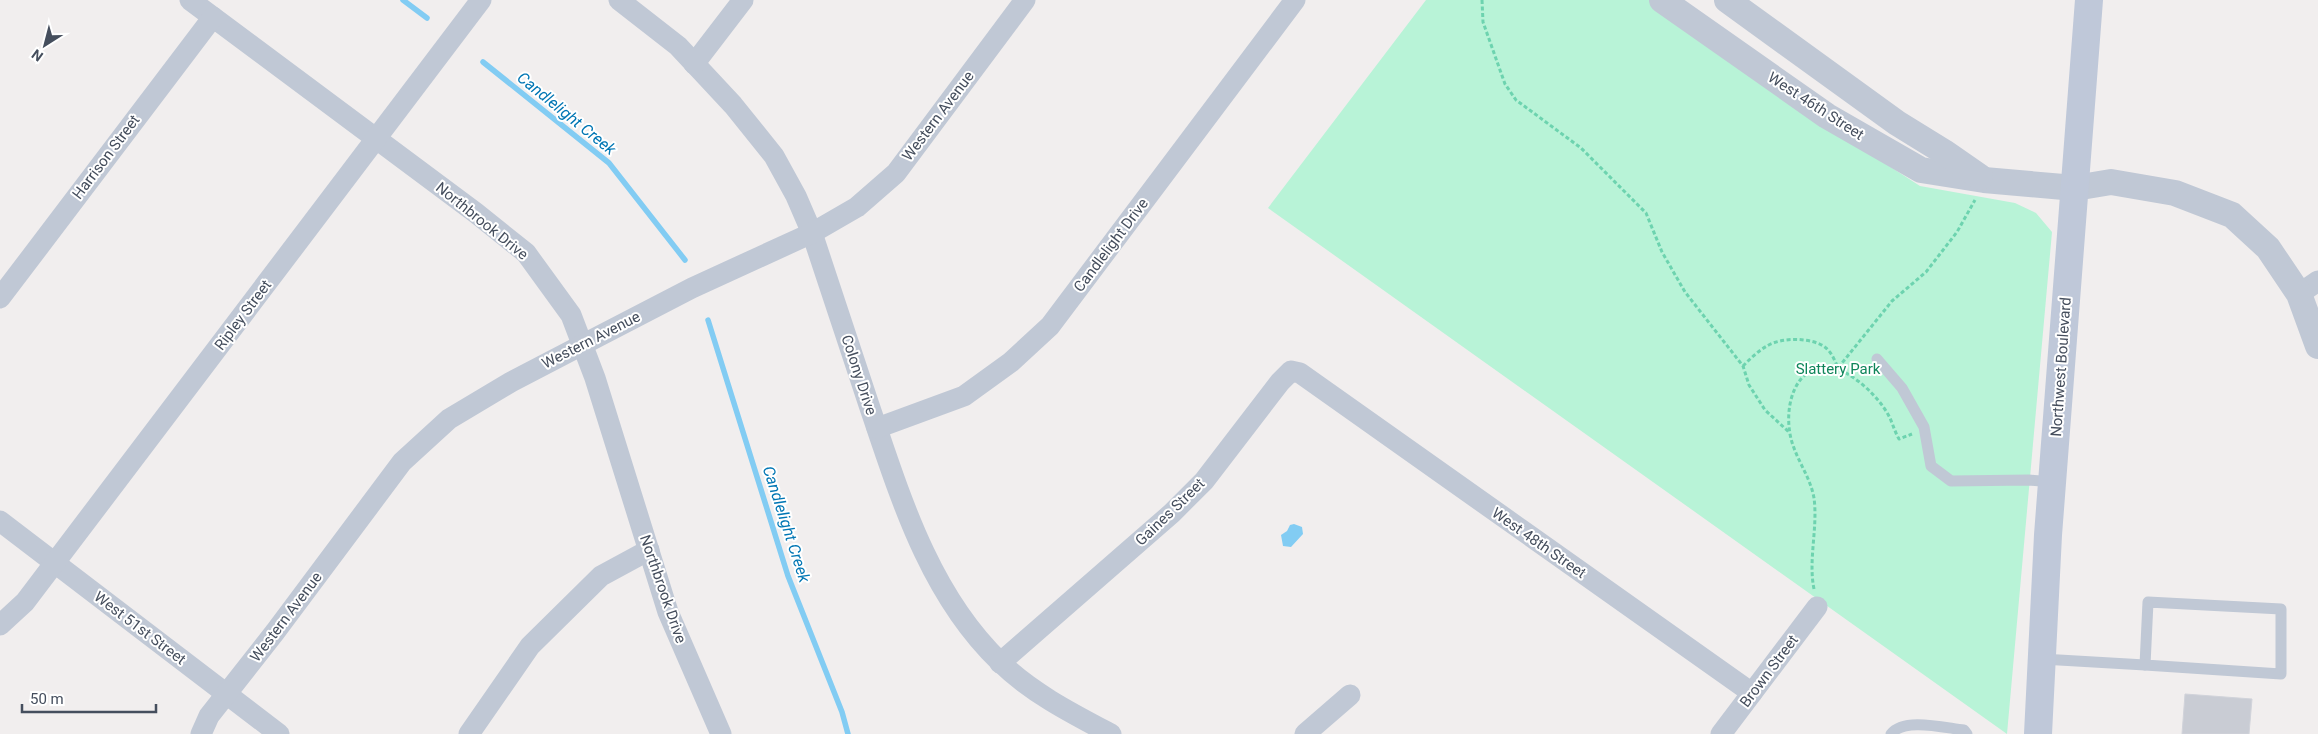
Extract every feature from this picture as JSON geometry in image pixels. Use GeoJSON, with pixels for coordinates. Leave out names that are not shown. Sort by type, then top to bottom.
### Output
{"type":"FeatureCollection","features":[{"type":"Feature","properties":{"kind":"main road","name":"Northwest Boulevard"},"geometry":{"type":"LineString","coordinates":[[2038,734],[2052,482],[2089,0]]}},
{"type":"Feature","properties":{"kind":"street","name":"Northbrook Drive"},"geometry":{"type":"LineString","coordinates":[[190,0],[526,253],[571,314],[668,612],[721,734]]}},
{"type":"Feature","properties":{"kind":"street","name":"Ripley Street"},"geometry":{"type":"LineString","coordinates":[[0,626],[25,602],[55,563],[481,0]]}},
{"type":"Feature","properties":{"kind":"street","name":"Colony Drive"},"geometry":{"type":"LineString","coordinates":[[619,0],[678,46],[733,105],[774,156],[796,196],[812,233],[894,477],[934,575],[962,620],[1000,663],[1037,691],[1110,734]]}},
{"type":"Feature","properties":{"kind":"street"},"geometry":{"type":"LineString","coordinates":[[694,64],[743,0]]}},
{"type":"Feature","properties":{"kind":"street","name":"Western Avenue"},"geometry":{"type":"LineString","coordinates":[[200,734],[209,716],[276,632],[402,462],[449,419],[511,382],[582,345],[692,288],[812,233],[857,207],[896,173],[1024,0]]}},
{"type":"Feature","properties":{"kind":"street","name":"Candlelight Drive"},"geometry":{"type":"LineString","coordinates":[[877,428],[964,396],[1011,362],[1050,326],[1295,0]]}},
{"type":"Feature","properties":{"kind":"street","name":"West 46th Street"},"geometry":{"type":"LineString","coordinates":[[1662,0],[1827,116],[1921,170],[1984,180],[2075,188],[2111,182],[2166,192],[2232,215],[2309,288],[2318,346]]}},
{"type":"Feature","properties":{"kind":"street","name":"West 46th Street"},"geometry":{"type":"LineString","coordinates":[[1727,0],[1897,123],[1984,180]]}},
{"type":"Feature","properties":{"kind":"street","name":"Harrison Street"},"geometry":{"type":"LineString","coordinates":[[0,298],[213,17]]}},
{"type":"Feature","properties":{"kind":"street","name":"Gaines Street"},"geometry":{"type":"LineString","coordinates":[[1000,663],[1172,513],[1204,481],[1280,382],[1291,371],[1300,373],[1326,392]]}},
{"type":"Feature","properties":{"kind":"street","name":"West 48th Street"},"geometry":{"type":"LineString","coordinates":[[1326,392],[1752,693]]}},
{"type":"Feature","properties":{"kind":"street","name":"West 51st Street"},"geometry":{"type":"LineString","coordinates":[[0,521],[280,734]]}},
{"type":"Feature","properties":{"kind":"street"},"geometry":{"type":"LineString","coordinates":[[469,734],[530,646],[601,576],[649,550]]}},
{"type":"Feature","properties":{"kind":"street","name":"Brown Street"},"geometry":{"type":"LineString","coordinates":[[1721,734],[1817,607]]}},
{"type":"Feature","properties":{"kind":"street"},"geometry":{"type":"LineString","coordinates":[[1306,734],[1350,696]]}},
{"type":"Feature","properties":{"kind":"lane"},"geometry":{"type":"LineString","coordinates":[[1877,359],[1902,388],[1924,427],[1931,466],[1951,481],[2029,480],[2052,482]]}},
{"type":"Feature","properties":{"kind":"lane"},"geometry":{"type":"LineString","coordinates":[[2042,659],[2145,666],[2281,674],[2282,609],[2148,602],[2145,666]]}},
{"type":"Feature","properties":{"kind":"lane"},"geometry":{"type":"LineString","coordinates":[[1891,734],[1894,730],[1914,724],[1964,730],[1967,734]]}},
{"type":"Feature","properties":{"kind":"path"},"geometry":{"type":"LineString","coordinates":[[1482,0],[1483,22],[1505,84],[1516,100],[1581,148],[1646,213],[1662,252],[1685,292],[1743,366],[1749,385],[1764,410],[1790,433]]}},
{"type":"Feature","properties":{"kind":"path"},"geometry":{"type":"LineString","coordinates":[[1838,368],[1892,301],[1926,272],[1957,232],[1984,180]]}},
{"type":"Feature","properties":{"kind":"path"},"geometry":{"type":"LineString","coordinates":[[1743,366],[1767,345],[1782,341],[1803,340],[1820,344],[1827,348],[1838,368]]}},
{"type":"Feature","properties":{"kind":"path"},"geometry":{"type":"LineString","coordinates":[[1817,607],[1811,577],[1815,545],[1814,498],[1804,467],[1795,452],[1790,433],[1790,412],[1796,384],[1810,370],[1827,366],[1838,368],[1858,381],[1877,399],[1890,417],[1896,434]]}},
{"type":"Feature","properties":{"kind":"green space","name":"Slattery Park"},"geometry":{"type":"Polygon","coordinates":[[[1426,0],[1649,0],[1753,78],[1920,186],[2015,203],[2036,213],[2052,232],[2007,734],[1268,208],[1426,0]]]}},
{"type":"Feature","properties":{"kind":"water"},"geometry":{"type":"Polygon","coordinates":[[[1294,524],[1302,527],[1303,534],[1291,547],[1283,546],[1281,535],[1287,531],[1290,525],[1294,524]]]}},
{"type":"Feature","properties":{"kind":"building"},"geometry":{"type":"Polygon","coordinates":[[[2185,694],[2252,699],[2249,734],[2182,734],[2185,694]]]}},
{"type":"Feature","properties":{"kind":"waterway","name":"Candlelight Creek"},"geometry":{"type":"LineString","coordinates":[[403,0],[427,18]]}},
{"type":"Feature","properties":{"kind":"waterway","name":"Candlelight Creek"},"geometry":{"type":"LineString","coordinates":[[483,62],[609,163],[685,260]]}},
{"type":"Feature","properties":{"kind":"waterway","name":"Candlelight Creek"},"geometry":{"type":"LineString","coordinates":[[708,320],[788,576],[842,712],[848,734]]}}]}
